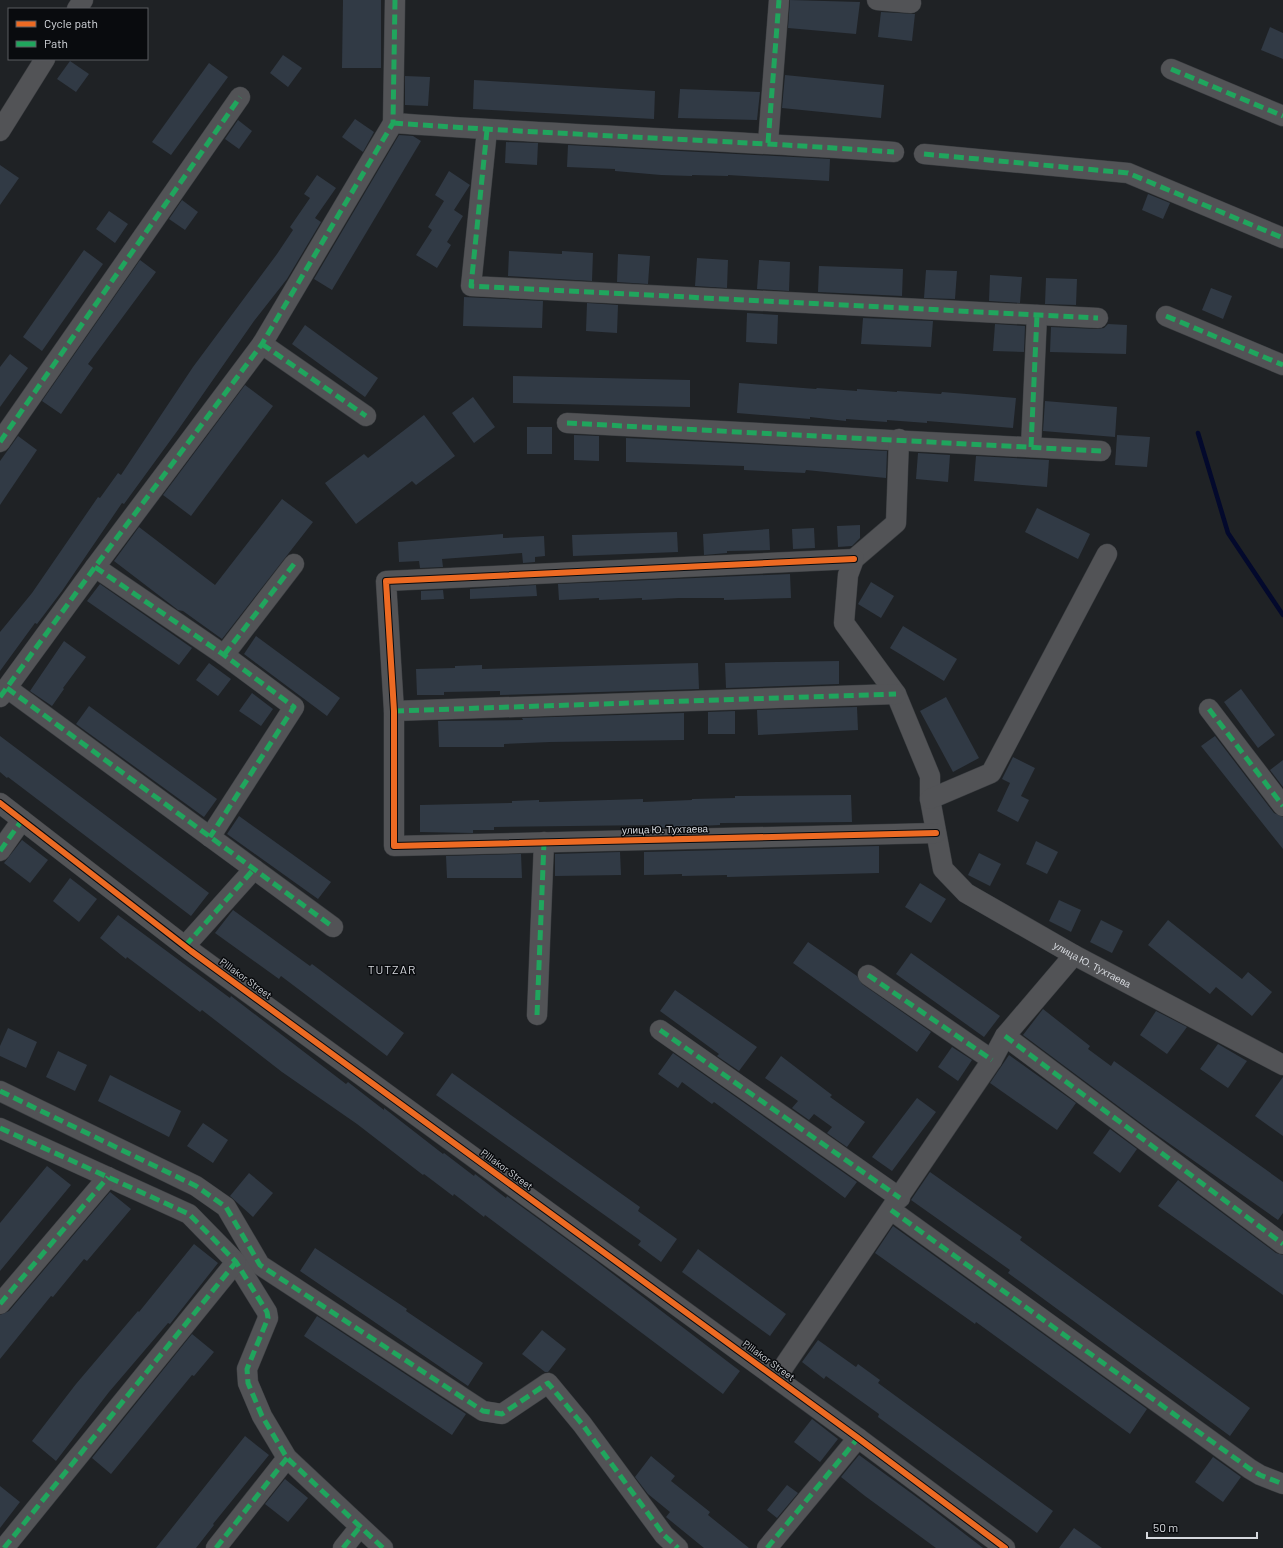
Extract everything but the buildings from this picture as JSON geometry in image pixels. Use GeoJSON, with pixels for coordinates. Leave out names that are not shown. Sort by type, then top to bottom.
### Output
{"type":"FeatureCollection","features":[{"type":"Feature","properties":{"kind":"street"},"geometry":{"type":"LineString","coordinates":[[333,927],[210,837],[4,693],[95,567],[262,344],[393,123],[395,0]]}},
{"type":"Feature","properties":{"kind":"street"},"geometry":{"type":"LineString","coordinates":[[768,143],[779,0]]}},
{"type":"Feature","properties":{"kind":"street"},"geometry":{"type":"LineString","coordinates":[[876,0],[911,3]]}},
{"type":"Feature","properties":{"kind":"street"},"geometry":{"type":"LineString","coordinates":[[0,131],[44,60]]}},
{"type":"Feature","properties":{"kind":"street"},"geometry":{"type":"LineString","coordinates":[[1171,69],[1283,116]]}},
{"type":"Feature","properties":{"kind":"street"},"geometry":{"type":"LineString","coordinates":[[0,442],[240,97]]}},
{"type":"Feature","properties":{"kind":"street"},"geometry":{"type":"LineString","coordinates":[[393,123],[487,130],[768,143],[894,152]]}},
{"type":"Feature","properties":{"kind":"street"},"geometry":{"type":"LineString","coordinates":[[487,130],[471,286],[1098,318]]}},
{"type":"Feature","properties":{"kind":"street"},"geometry":{"type":"LineString","coordinates":[[924,154],[1128,173],[1283,238]]}},
{"type":"Feature","properties":{"kind":"street"},"geometry":{"type":"LineString","coordinates":[[1031,447],[1037,315]]}},
{"type":"Feature","properties":{"kind":"street"},"geometry":{"type":"LineString","coordinates":[[1166,316],[1283,364]]}},
{"type":"Feature","properties":{"kind":"street"},"geometry":{"type":"LineString","coordinates":[[262,344],[366,416]]}},
{"type":"Feature","properties":{"kind":"street"},"geometry":{"type":"LineString","coordinates":[[567,423],[900,439],[1101,451]]}},
{"type":"Feature","properties":{"kind":"street"},"geometry":{"type":"LineString","coordinates":[[896,694],[394,711],[386,581],[854,559],[896,523],[900,439]]}},
{"type":"Feature","properties":{"kind":"street"},"geometry":{"type":"LineString","coordinates":[[930,799],[991,773],[1107,554]]}},
{"type":"Feature","properties":{"kind":"street","name":"улица Ю. Тухтаева"},"geometry":{"type":"LineString","coordinates":[[854,559],[848,575],[844,623],[896,694],[930,776],[930,799],[943,869],[966,893],[1074,955],[1283,1065]]}},
{"type":"Feature","properties":{"kind":"street"},"geometry":{"type":"LineString","coordinates":[[224,654],[294,564]]}},
{"type":"Feature","properties":{"kind":"street"},"geometry":{"type":"LineString","coordinates":[[95,567],[224,654],[294,706],[210,837]]}},
{"type":"Feature","properties":{"kind":"street"},"geometry":{"type":"LineString","coordinates":[[1209,709],[1283,806]]}},
{"type":"Feature","properties":{"kind":"street","name":"улица Ю. Тухтаева"},"geometry":{"type":"LineString","coordinates":[[394,711],[394,846],[936,833]]}},
{"type":"Feature","properties":{"kind":"street","name":"Pillakor Street"},"geometry":{"type":"LineString","coordinates":[[0,803],[185,946],[858,1438],[1005,1548]]}},
{"type":"Feature","properties":{"kind":"street"},"geometry":{"type":"LineString","coordinates":[[0,851],[22,820]]}},
{"type":"Feature","properties":{"kind":"street"},"geometry":{"type":"LineString","coordinates":[[537,1015],[544,842]]}},
{"type":"Feature","properties":{"kind":"street"},"geometry":{"type":"LineString","coordinates":[[185,946],[254,869]]}},
{"type":"Feature","properties":{"kind":"street"},"geometry":{"type":"LineString","coordinates":[[776,1378],[896,1204],[992,1060],[1005,1036],[1074,955]]}},
{"type":"Feature","properties":{"kind":"street"},"geometry":{"type":"LineString","coordinates":[[868,975],[992,1060]]}},
{"type":"Feature","properties":{"kind":"street"},"geometry":{"type":"LineString","coordinates":[[660,1030],[896,1204],[1250,1469],[1260,1475],[1283,1484]]}},
{"type":"Feature","properties":{"kind":"street"},"geometry":{"type":"LineString","coordinates":[[1005,1036],[1283,1244]]}},
{"type":"Feature","properties":{"kind":"street"},"geometry":{"type":"LineString","coordinates":[[0,1091],[196,1186],[226,1207],[260,1265],[482,1411],[502,1414],[548,1383],[582,1424],[664,1535],[678,1548]]}},
{"type":"Feature","properties":{"kind":"street"},"geometry":{"type":"LineString","coordinates":[[0,1128],[189,1214],[236,1262],[266,1312],[268,1318],[247,1369],[248,1383],[262,1416],[287,1458],[359,1528],[383,1548]]}},
{"type":"Feature","properties":{"kind":"street"},"geometry":{"type":"LineString","coordinates":[[0,1304],[108,1177]]}},
{"type":"Feature","properties":{"kind":"street"},"geometry":{"type":"LineString","coordinates":[[4,1548],[236,1262]]}},
{"type":"Feature","properties":{"kind":"street"},"geometry":{"type":"LineString","coordinates":[[767,1548],[858,1438]]}},
{"type":"Feature","properties":{"kind":"street"},"geometry":{"type":"LineString","coordinates":[[216,1548],[287,1458]]}},
{"type":"Feature","properties":{"kind":"street"},"geometry":{"type":"LineString","coordinates":[[343,1548],[359,1528]]}},
{"type":"Feature","properties":{"kind":"waterway"},"geometry":{"type":"LineString","coordinates":[[1198,433],[1228,533],[1283,615]]}},
{"type":"Feature","properties":{"kind":"marked path"},"geometry":{"type":"LineString","coordinates":[[0,697],[262,344],[393,123],[395,0]]}},
{"type":"Feature","properties":{"kind":"marked path"},"geometry":{"type":"LineString","coordinates":[[768,143],[779,0]]}},
{"type":"Feature","properties":{"kind":"marked path"},"geometry":{"type":"LineString","coordinates":[[1171,69],[1283,116]]}},
{"type":"Feature","properties":{"kind":"marked path"},"geometry":{"type":"LineString","coordinates":[[0,442],[240,97]]}},
{"type":"Feature","properties":{"kind":"marked path"},"geometry":{"type":"LineString","coordinates":[[393,123],[894,152]]}},
{"type":"Feature","properties":{"kind":"marked path"},"geometry":{"type":"LineString","coordinates":[[487,130],[471,286],[1098,318]]}},
{"type":"Feature","properties":{"kind":"marked path"},"geometry":{"type":"LineString","coordinates":[[924,154],[1128,173],[1283,238]]}},
{"type":"Feature","properties":{"kind":"marked path"},"geometry":{"type":"LineString","coordinates":[[1031,447],[1037,315]]}},
{"type":"Feature","properties":{"kind":"marked path"},"geometry":{"type":"LineString","coordinates":[[1166,316],[1283,365]]}},
{"type":"Feature","properties":{"kind":"marked path"},"geometry":{"type":"LineString","coordinates":[[262,344],[366,416]]}},
{"type":"Feature","properties":{"kind":"marked path"},"geometry":{"type":"LineString","coordinates":[[567,423],[1101,451]]}},
{"type":"Feature","properties":{"kind":"marked path"},"geometry":{"type":"LineString","coordinates":[[224,655],[294,564]]}},
{"type":"Feature","properties":{"kind":"marked path"},"geometry":{"type":"LineString","coordinates":[[95,567],[224,655],[294,707],[210,837]]}},
{"type":"Feature","properties":{"kind":"marked path"},"geometry":{"type":"LineString","coordinates":[[7,688],[333,927]]}},
{"type":"Feature","properties":{"kind":"marked path"},"geometry":{"type":"LineString","coordinates":[[394,711],[896,694]]}},
{"type":"Feature","properties":{"kind":"marked path"},"geometry":{"type":"LineString","coordinates":[[1209,709],[1283,806]]}},
{"type":"Feature","properties":{"kind":"marked path"},"geometry":{"type":"LineString","coordinates":[[0,851],[22,820]]}},
{"type":"Feature","properties":{"kind":"marked path"},"geometry":{"type":"LineString","coordinates":[[537,1015],[544,842]]}},
{"type":"Feature","properties":{"kind":"marked path"},"geometry":{"type":"LineString","coordinates":[[185,946],[254,869]]}},
{"type":"Feature","properties":{"kind":"marked path"},"geometry":{"type":"LineString","coordinates":[[868,975],[992,1060]]}},
{"type":"Feature","properties":{"kind":"marked path"},"geometry":{"type":"LineString","coordinates":[[660,1030],[900,1198]]}},
{"type":"Feature","properties":{"kind":"marked path"},"geometry":{"type":"LineString","coordinates":[[1005,1036],[1283,1244]]}},
{"type":"Feature","properties":{"kind":"marked path"},"geometry":{"type":"LineString","coordinates":[[0,1091],[196,1186],[226,1207],[260,1265],[483,1411],[502,1414],[548,1383],[582,1424],[664,1535],[678,1548]]}},
{"type":"Feature","properties":{"kind":"marked path"},"geometry":{"type":"LineString","coordinates":[[0,1128],[189,1214],[236,1262],[267,1312],[268,1318],[247,1369],[248,1383],[262,1416],[287,1458],[383,1548]]}},
{"type":"Feature","properties":{"kind":"marked path"},"geometry":{"type":"LineString","coordinates":[[0,1304],[108,1177]]}},
{"type":"Feature","properties":{"kind":"marked path"},"geometry":{"type":"LineString","coordinates":[[891,1210],[1250,1469],[1260,1475],[1283,1484]]}},
{"type":"Feature","properties":{"kind":"marked path"},"geometry":{"type":"LineString","coordinates":[[4,1548],[236,1262]]}},
{"type":"Feature","properties":{"kind":"marked path"},"geometry":{"type":"LineString","coordinates":[[767,1548],[858,1438]]}},
{"type":"Feature","properties":{"kind":"marked path"},"geometry":{"type":"LineString","coordinates":[[216,1548],[287,1458]]}},
{"type":"Feature","properties":{"kind":"marked path"},"geometry":{"type":"LineString","coordinates":[[343,1548],[359,1528]]}},
{"type":"Feature","properties":{"kind":"cycle path"},"geometry":{"type":"LineString","coordinates":[[854,559],[386,581],[394,711],[394,846],[936,833]]}},
{"type":"Feature","properties":{"kind":"cycle path"},"geometry":{"type":"LineString","coordinates":[[0,803],[191,951],[858,1438],[1005,1548]]}},
{"type":"Feature","properties":{"kind":"district","name":"TUTZAR"},"geometry":{"type":"Point","coordinates":[392,969]}}]}
